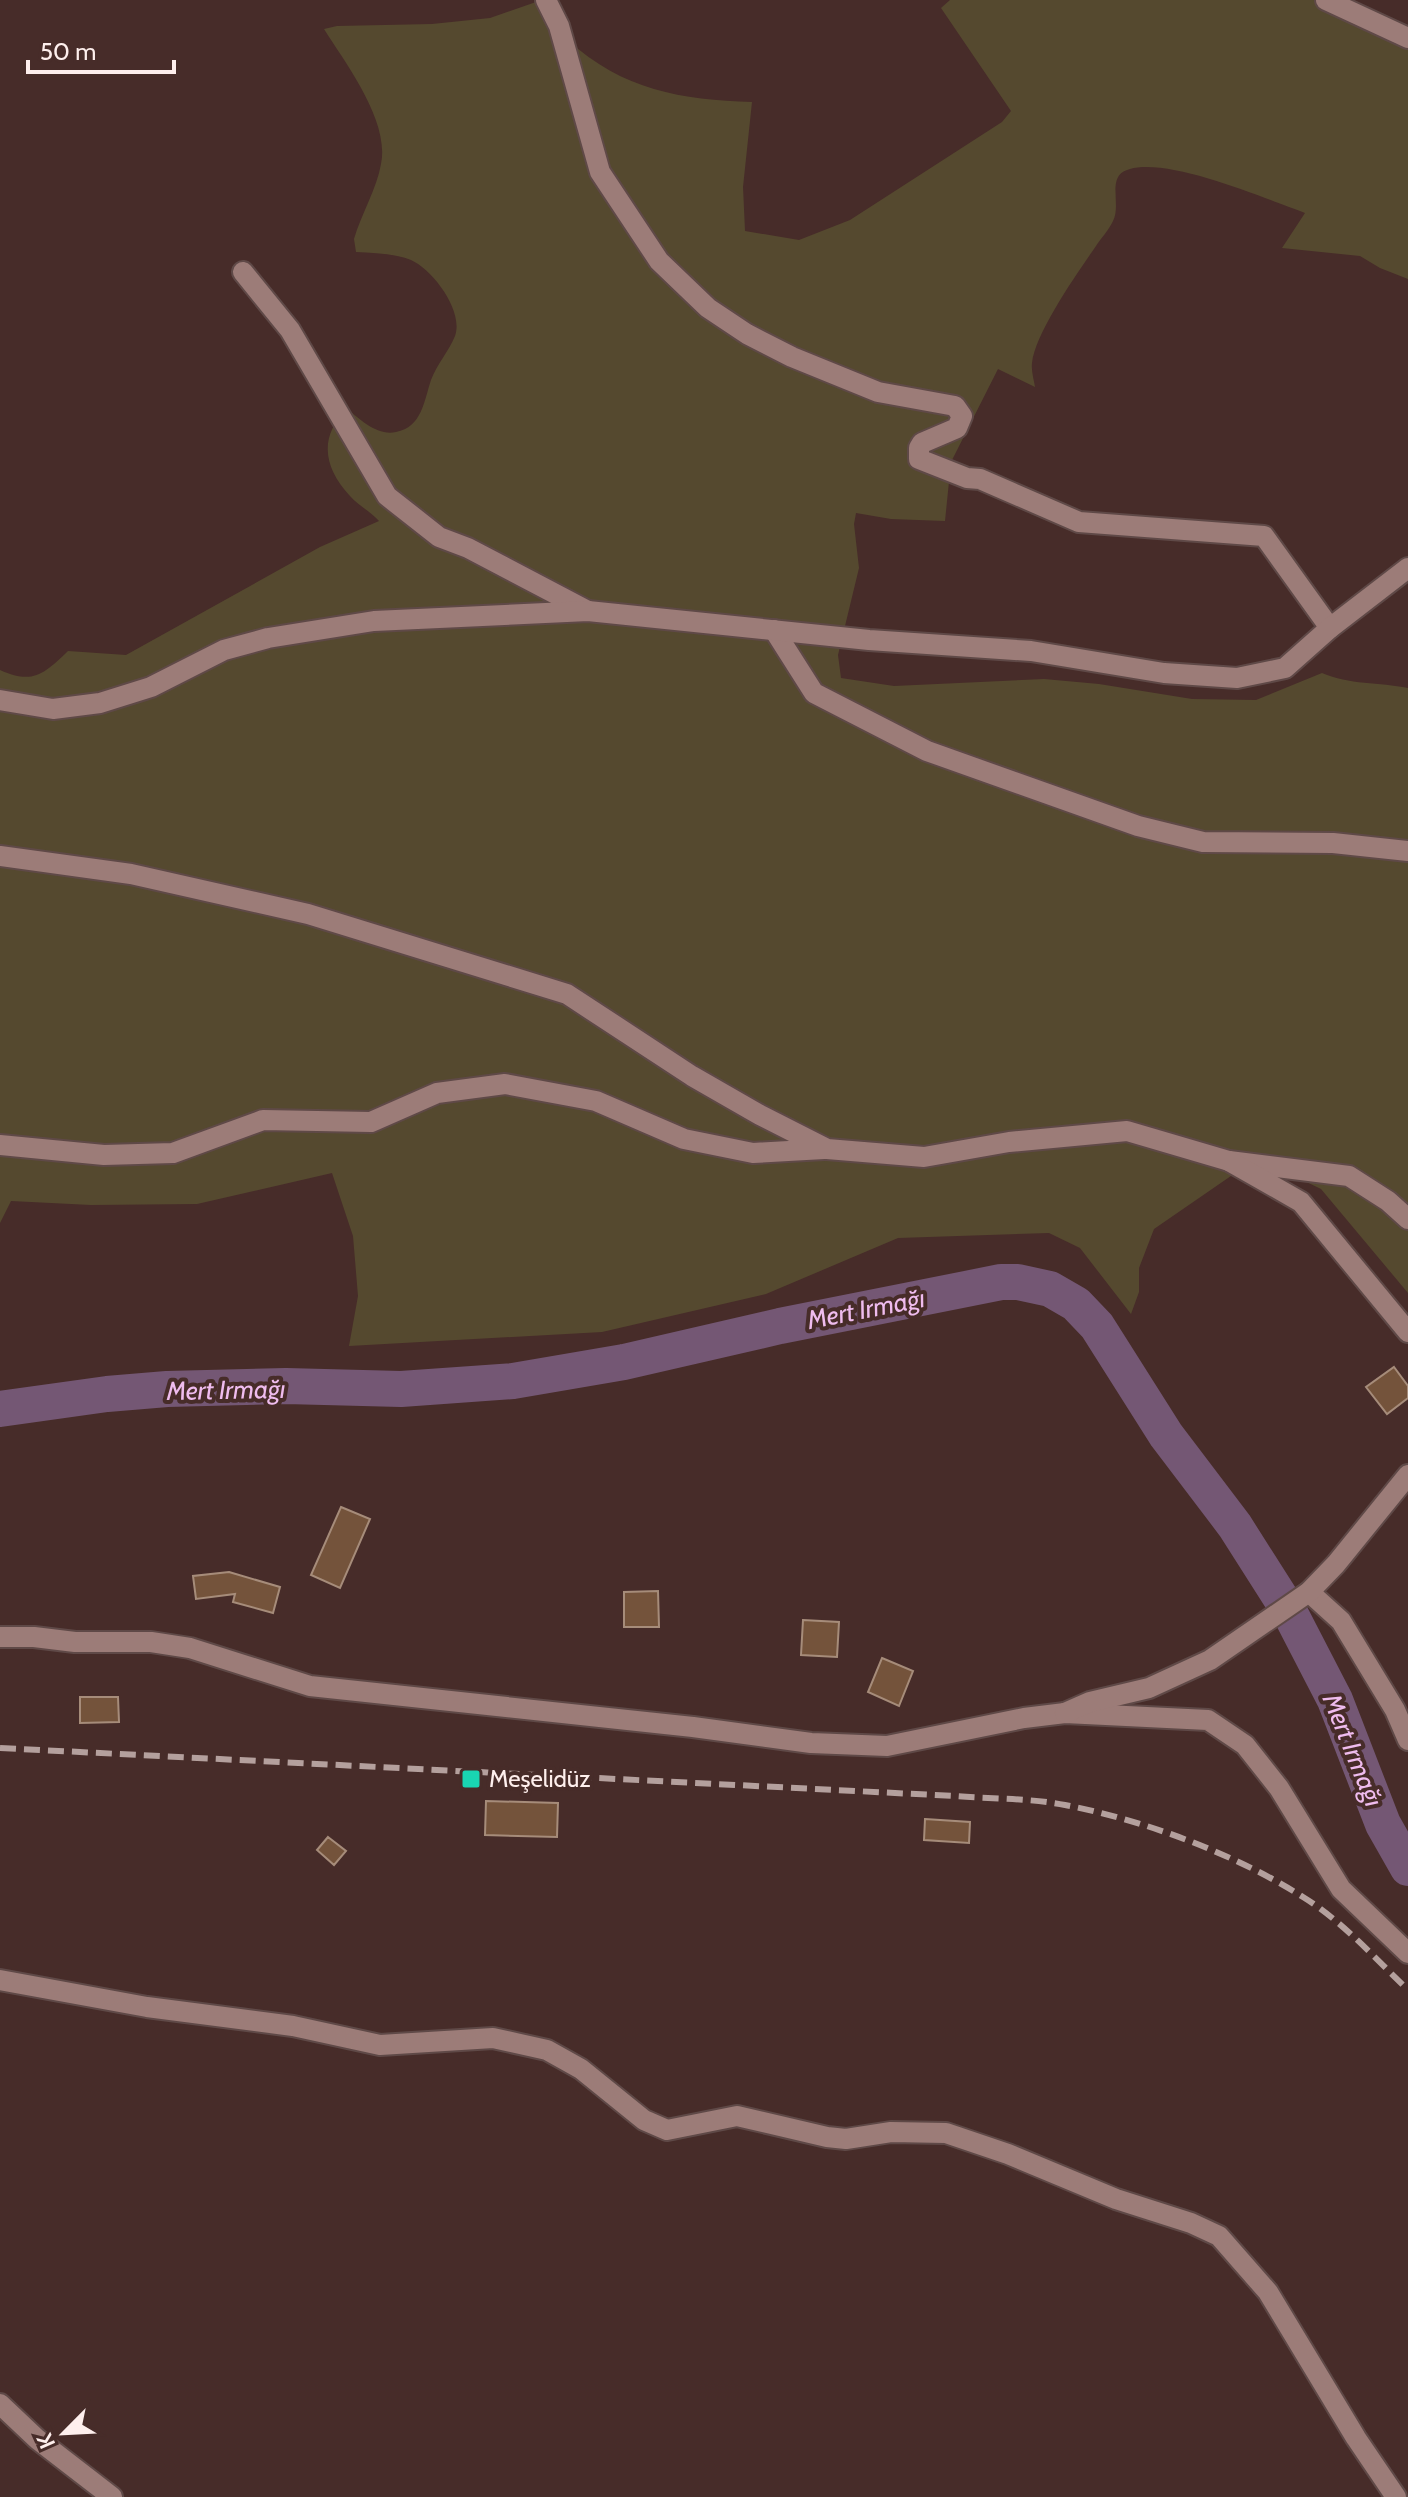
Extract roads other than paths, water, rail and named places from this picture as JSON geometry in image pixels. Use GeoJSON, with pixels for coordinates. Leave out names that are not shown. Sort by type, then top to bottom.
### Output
{"type":"FeatureCollection","features":[{"type":"Feature","properties":{"kind":"street"},"geometry":{"type":"LineString","coordinates":[[546,0],[559,26],[600,172],[659,261],[708,308],[747,334],[792,357],[878,392],[955,406],[962,416],[957,428],[922,443],[919,459],[967,478],[980,479],[1079,522],[1264,536],[1330,628]]}},
{"type":"Feature","properties":{"kind":"street"},"geometry":{"type":"LineString","coordinates":[[1326,0],[1408,38]]}},
{"type":"Feature","properties":{"kind":"street"},"geometry":{"type":"LineString","coordinates":[[243,272],[290,330],[387,496],[439,537],[468,548],[588,611]]}},
{"type":"Feature","properties":{"kind":"street"},"geometry":{"type":"LineString","coordinates":[[0,700],[53,709],[100,703],[151,687],[224,650],[268,638],[374,621],[588,611],[1031,651],[1164,673],[1237,678],[1285,668],[1330,628],[1408,568]]}},
{"type":"Feature","properties":{"kind":"street"},"geometry":{"type":"LineString","coordinates":[[774,630],[814,693],[927,751],[1138,826],[1203,842],[1333,843],[1408,851]]}},
{"type":"Feature","properties":{"kind":"street"},"geometry":{"type":"LineString","coordinates":[[0,856],[131,874],[308,914],[567,994],[692,1076],[827,1149]]}},
{"type":"Feature","properties":{"kind":"street"},"geometry":{"type":"LineString","coordinates":[[0,1145],[104,1155],[173,1153],[263,1120],[371,1122],[437,1093],[505,1084],[596,1101],[684,1139],[753,1153],[827,1149],[924,1157],[1009,1142],[1127,1131],[1229,1161],[1349,1176],[1388,1201],[1408,1219]]}},
{"type":"Feature","properties":{"kind":"street"},"geometry":{"type":"LineString","coordinates":[[1229,1161],[1301,1202],[1408,1332]]}},
{"type":"Feature","properties":{"kind":"street"},"geometry":{"type":"LineString","coordinates":[[1065,1713],[1090,1702],[1149,1688],[1210,1660],[1309,1592],[1336,1564],[1408,1475]]}},
{"type":"Feature","properties":{"kind":"street"},"geometry":{"type":"LineString","coordinates":[[1309,1592],[1341,1621],[1395,1710],[1408,1740]]}},
{"type":"Feature","properties":{"kind":"street"},"geometry":{"type":"LineString","coordinates":[[0,1637],[75,1642],[151,1642],[190,1648],[310,1686],[693,1727],[811,1743],[887,1746],[1024,1718],[1065,1713],[1208,1720],[1245,1745],[1279,1788],[1341,1889],[1408,1953]]}},
{"type":"Feature","properties":{"kind":"street"},"geometry":{"type":"LineString","coordinates":[[0,1980],[147,2007],[293,2026],[380,2045],[493,2038],[547,2050],[581,2069],[644,2120],[667,2130],[737,2116],[846,2139],[891,2132],[946,2133],[1008,2154],[1116,2199],[1191,2223],[1219,2236],[1268,2292],[1356,2438],[1396,2497]]}},
{"type":"Feature","properties":{"kind":"street"},"geometry":{"type":"LineString","coordinates":[[0,2404],[37,2439],[112,2497]]}},
{"type":"Feature","properties":{"kind":"waterway","name":"Mert Irmağı"},"geometry":{"type":"LineString","coordinates":[[0,1409],[167,1389],[286,1386],[401,1389],[513,1381],[624,1362],[780,1326],[1001,1282],[1018,1282],[1050,1289],[1076,1304],[1097,1326],[1166,1435],[1235,1526],[1289,1611],[1335,1700],[1383,1824],[1408,1868]]}},
{"type":"Feature","properties":{"kind":"railway"},"geometry":{"type":"LineString","coordinates":[[0,1748],[955,1796],[1065,1805],[1095,1811],[1188,1840],[1276,1881],[1331,1917],[1408,1990]]}},
{"type":"Feature","properties":{"kind":"place","name":"Meşelidüz"},"geometry":{"type":"Point","coordinates":[471,1779]}}]}
